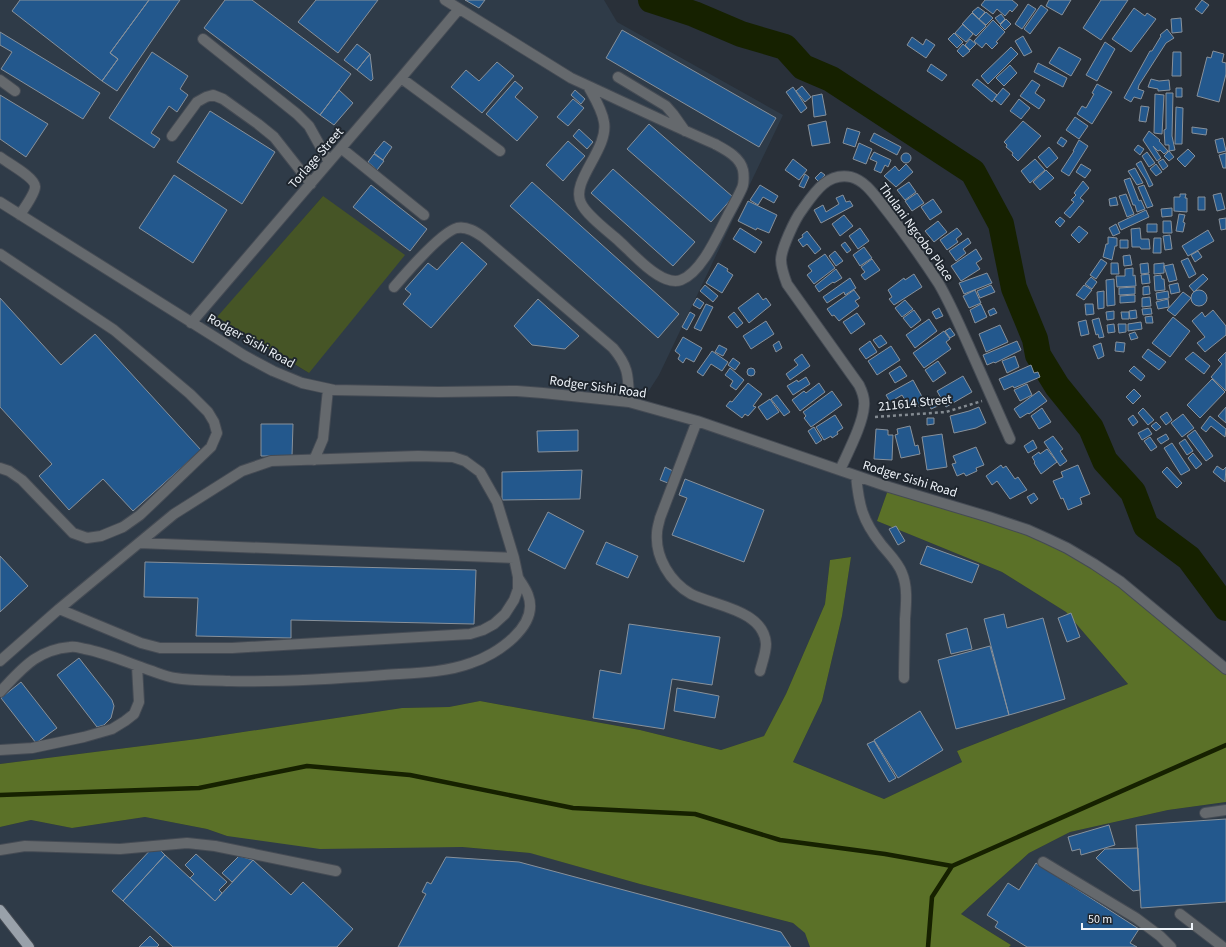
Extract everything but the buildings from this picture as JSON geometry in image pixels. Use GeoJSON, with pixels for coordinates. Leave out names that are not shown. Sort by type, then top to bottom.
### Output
{"type":"FeatureCollection","features":[{"type":"Feature","properties":{"kind":"main road"},"geometry":{"type":"LineString","coordinates":[[0,910],[29,947]]}},
{"type":"Feature","properties":{"kind":"street"},"geometry":{"type":"LineString","coordinates":[[445,0],[571,78],[728,151],[738,160],[743,170],[743,187],[708,255],[695,270],[682,280],[675,281],[665,279],[648,268],[591,215],[579,199],[579,190],[584,175],[603,138],[604,123],[601,109],[588,86]]}},
{"type":"Feature","properties":{"kind":"street","name":"Torlage Street"},"geometry":{"type":"LineString","coordinates":[[191,323],[459,9]]}},
{"type":"Feature","properties":{"kind":"street"},"geometry":{"type":"LineString","coordinates":[[203,39],[297,114],[309,126],[329,162]]}},
{"type":"Feature","properties":{"kind":"street"},"geometry":{"type":"LineString","coordinates":[[618,77],[666,106],[685,131]]}},
{"type":"Feature","properties":{"kind":"street"},"geometry":{"type":"LineString","coordinates":[[401,78],[500,151]]}},
{"type":"Feature","properties":{"kind":"street"},"geometry":{"type":"LineString","coordinates":[[0,80],[16,91]]}},
{"type":"Feature","properties":{"kind":"street"},"geometry":{"type":"LineString","coordinates":[[172,136],[197,102],[213,95],[223,99],[258,124],[274,138],[311,184]]}},
{"type":"Feature","properties":{"kind":"street"},"geometry":{"type":"LineString","coordinates":[[341,148],[424,216]]}},
{"type":"Feature","properties":{"kind":"street"},"geometry":{"type":"LineString","coordinates":[[0,157],[28,176],[35,184],[35,190],[20,215]]}},
{"type":"Feature","properties":{"kind":"street","name":"Thulani Ngcobo Place"},"geometry":{"type":"LineString","coordinates":[[840,470],[862,418],[864,405],[863,394],[859,385],[787,284],[782,271],[781,260],[784,248],[799,214],[816,190],[828,180],[838,177],[850,177],[863,183],[896,222],[939,284],[1010,439]]}},
{"type":"Feature","properties":{"kind":"street","name":"Rodger Sishi Road"},"geometry":{"type":"LineString","coordinates":[[0,202],[245,356],[273,371],[302,383],[334,390],[439,392],[517,391],[629,402],[697,421],[856,476],[1028,530],[1067,548],[1121,582],[1226,669]]}},
{"type":"Feature","properties":{"kind":"street"},"geometry":{"type":"LineString","coordinates":[[394,287],[422,256],[449,231],[459,227],[471,230],[483,237],[614,348],[623,359],[628,373],[629,402]]}},
{"type":"Feature","properties":{"kind":"street"},"geometry":{"type":"LineString","coordinates":[[0,254],[114,330],[190,394],[203,407],[214,422],[217,433],[211,447],[140,514],[123,527],[101,536],[87,538],[74,533],[22,480],[9,471],[0,468]]}},
{"type":"Feature","properties":{"kind":"street"},"geometry":{"type":"LineString","coordinates":[[314,460],[323,439],[328,389]]}},
{"type":"Feature","properties":{"kind":"street"},"geometry":{"type":"LineString","coordinates":[[697,421],[660,518],[657,533],[657,547],[664,565],[674,581],[691,594],[745,614],[754,621],[762,631],[766,644],[760,671]]}},
{"type":"Feature","properties":{"kind":"street"},"geometry":{"type":"LineString","coordinates":[[0,661],[59,609],[174,514],[242,471],[271,461],[453,456],[465,461],[480,472],[496,502],[514,558],[518,578],[518,588],[514,600],[504,614],[494,624],[470,634],[232,648],[160,648],[141,643],[59,609]]}},
{"type":"Feature","properties":{"kind":"street"},"geometry":{"type":"LineString","coordinates":[[856,476],[858,500],[861,511],[880,543],[894,559],[902,572],[904,580],[906,598],[904,678]]}},
{"type":"Feature","properties":{"kind":"street"},"geometry":{"type":"LineString","coordinates":[[139,543],[514,558]]}},
{"type":"Feature","properties":{"kind":"street"},"geometry":{"type":"LineString","coordinates":[[0,692],[25,666],[36,657],[51,650],[72,646],[94,651],[173,678],[192,680],[264,682],[357,677],[451,669],[471,664],[499,650],[516,635],[526,622],[530,608],[529,595],[518,578]]}},
{"type":"Feature","properties":{"kind":"street"},"geometry":{"type":"LineString","coordinates":[[0,750],[32,748],[84,737],[112,729],[134,714],[139,702],[137,666]]}},
{"type":"Feature","properties":{"kind":"street"},"geometry":{"type":"LineString","coordinates":[[1205,813],[1226,810]]}},
{"type":"Feature","properties":{"kind":"street"},"geometry":{"type":"LineString","coordinates":[[0,850],[25,846],[120,849],[187,844],[215,846],[336,871]]}},
{"type":"Feature","properties":{"kind":"street"},"geometry":{"type":"LineString","coordinates":[[1043,862],[1136,918],[1160,936],[1171,947]]}},
{"type":"Feature","properties":{"kind":"street"},"geometry":{"type":"LineString","coordinates":[[1180,914],[1223,947]]}},
{"type":"Feature","properties":{"kind":"path","name":"211614 Street"},"geometry":{"type":"LineString","coordinates":[[862,418],[946,412],[992,398]]}},
{"type":"Feature","properties":{"kind":"shaded area"},"geometry":{"type":"Polygon","coordinates":[[[0,0],[604,0],[617,22],[783,115],[659,375],[639,406],[889,487],[877,521],[1002,572],[1066,612],[1128,684],[957,751],[962,762],[884,799],[793,762],[822,701],[842,616],[851,557],[830,560],[825,604],[786,694],[764,736],[721,750],[640,730],[480,701],[449,707],[402,708],[197,739],[0,764],[0,0]],[[323,196],[218,317],[309,373],[323,196]]]}},
{"type":"Feature","properties":{"kind":"shaded area"},"geometry":{"type":"Polygon","coordinates":[[[1226,802],[1226,947],[1009,947],[1011,945],[961,914],[1029,853],[1070,832],[1168,810],[1226,802]]]}},
{"type":"Feature","properties":{"kind":"shaded area"},"geometry":{"type":"Polygon","coordinates":[[[145,817],[207,829],[227,836],[462,847],[531,853],[640,884],[793,923],[806,933],[810,947],[0,947],[0,827],[31,820],[72,828],[145,817]]]}},
{"type":"Feature","properties":{"kind":"green space"},"geometry":{"type":"Polygon","coordinates":[[[323,196],[405,255],[309,373],[217,317],[323,196]]]}},
{"type":"Feature","properties":{"kind":"green space"},"geometry":{"type":"Polygon","coordinates":[[[889,487],[1027,531],[1103,570],[1226,670],[1226,802],[1168,810],[1070,832],[1029,853],[961,914],[1011,945],[1009,947],[810,947],[805,933],[793,923],[640,884],[530,853],[462,847],[320,849],[227,836],[207,829],[145,817],[72,828],[31,820],[0,827],[0,764],[197,739],[402,708],[449,707],[480,701],[640,730],[721,750],[764,736],[786,694],[825,604],[830,560],[851,557],[842,616],[822,701],[793,762],[884,799],[962,762],[957,751],[1128,684],[1066,612],[1002,572],[877,521],[889,487]]]}},
{"type":"Feature","properties":{"kind":"waterway"},"geometry":{"type":"LineString","coordinates":[[651,0],[694,14],[741,34],[785,47],[803,67],[831,79],[973,172],[1001,224],[1014,288],[1035,339],[1038,355],[1057,386],[1091,428],[1105,461],[1133,492],[1146,526],[1189,558],[1226,608]]}},
{"type":"Feature","properties":{"kind":"waterway"},"geometry":{"type":"LineString","coordinates":[[928,947],[932,897],[952,866],[1226,745]]}},
{"type":"Feature","properties":{"kind":"waterway"},"geometry":{"type":"LineString","coordinates":[[0,795],[199,788],[307,766],[410,775],[573,808],[695,814],[780,840],[885,854],[952,866]]}}]}
